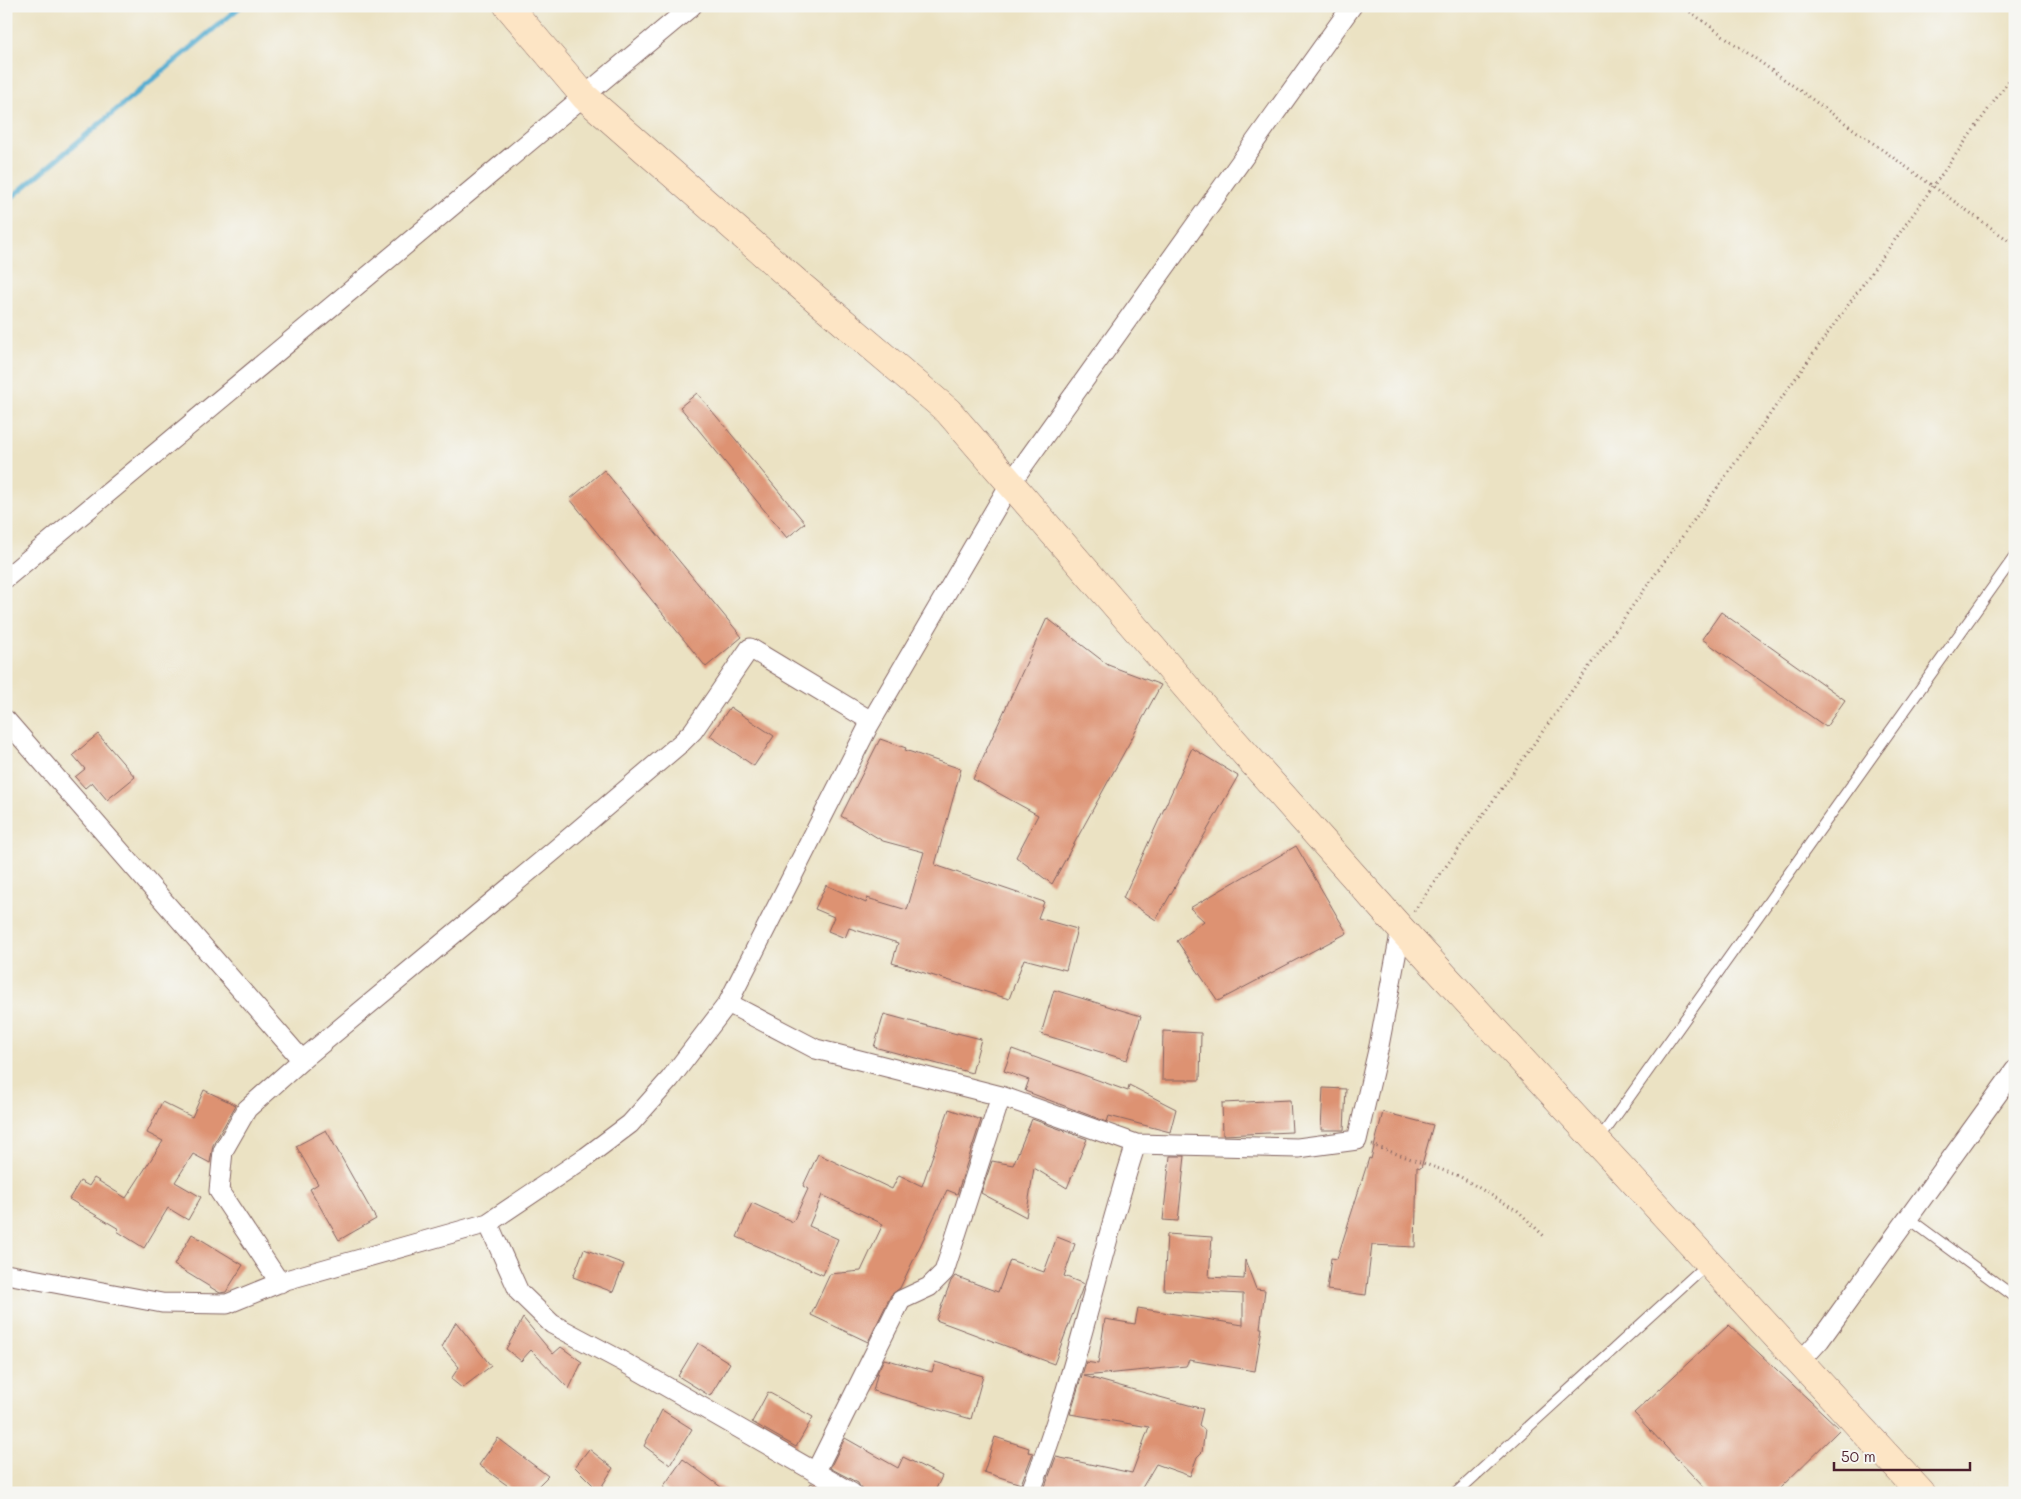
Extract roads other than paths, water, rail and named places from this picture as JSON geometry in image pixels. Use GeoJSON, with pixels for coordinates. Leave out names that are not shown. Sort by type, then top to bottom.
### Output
{"type":"FeatureCollection","features":[{"type":"Feature","properties":{"kind":"street"},"geometry":{"type":"LineString","coordinates":[[508,6],[585,97],[948,411],[1194,696],[1401,929],[1921,1493]]}},
{"type":"Feature","properties":{"kind":"street"},"geometry":{"type":"LineString","coordinates":[[6,578],[692,6]]}},
{"type":"Feature","properties":{"kind":"street"},"geometry":{"type":"LineString","coordinates":[[7,1276],[162,1304],[227,1304],[280,1283],[488,1223],[586,1157],[630,1124],[670,1080],[728,1003],[871,721],[1010,484],[1352,6]]}},
{"type":"Feature","properties":{"kind":"street"},"geometry":{"type":"LineString","coordinates":[[280,1283],[219,1191],[223,1151],[247,1109],[302,1060],[681,743],[693,731],[750,648],[871,721]]}},
{"type":"Feature","properties":{"kind":"street"},"geometry":{"type":"LineString","coordinates":[[6,720],[302,1060]]}},
{"type":"Feature","properties":{"kind":"street"},"geometry":{"type":"LineString","coordinates":[[728,1003],[816,1049],[1001,1096],[1136,1144],[1298,1148],[1357,1140],[1379,1046],[1401,929]]}},
{"type":"Feature","properties":{"kind":"street"},"geometry":{"type":"LineString","coordinates":[[1800,1362],[1820,1340],[2015,1070]]}},
{"type":"Feature","properties":{"kind":"street"},"geometry":{"type":"LineString","coordinates":[[816,1471],[901,1300],[929,1287],[944,1272],[1001,1096]]}},
{"type":"Feature","properties":{"kind":"street"},"geometry":{"type":"LineString","coordinates":[[1030,1493],[1052,1436],[1116,1207],[1136,1144]]}},
{"type":"Feature","properties":{"kind":"street"},"geometry":{"type":"LineString","coordinates":[[488,1223],[519,1292],[552,1324],[620,1360],[852,1493]]}},
{"type":"Feature","properties":{"kind":"lane"},"geometry":{"type":"LineString","coordinates":[[1597,1142],[2015,556]]}},
{"type":"Feature","properties":{"kind":"lane"},"geometry":{"type":"LineString","coordinates":[[1908,1218],[2015,1297]]}},
{"type":"Feature","properties":{"kind":"lane"},"geometry":{"type":"LineString","coordinates":[[1456,1493],[1709,1262]]}},
{"type":"Feature","properties":{"kind":"waterway"},"geometry":{"type":"LineString","coordinates":[[6,202],[241,6]]}}]}
